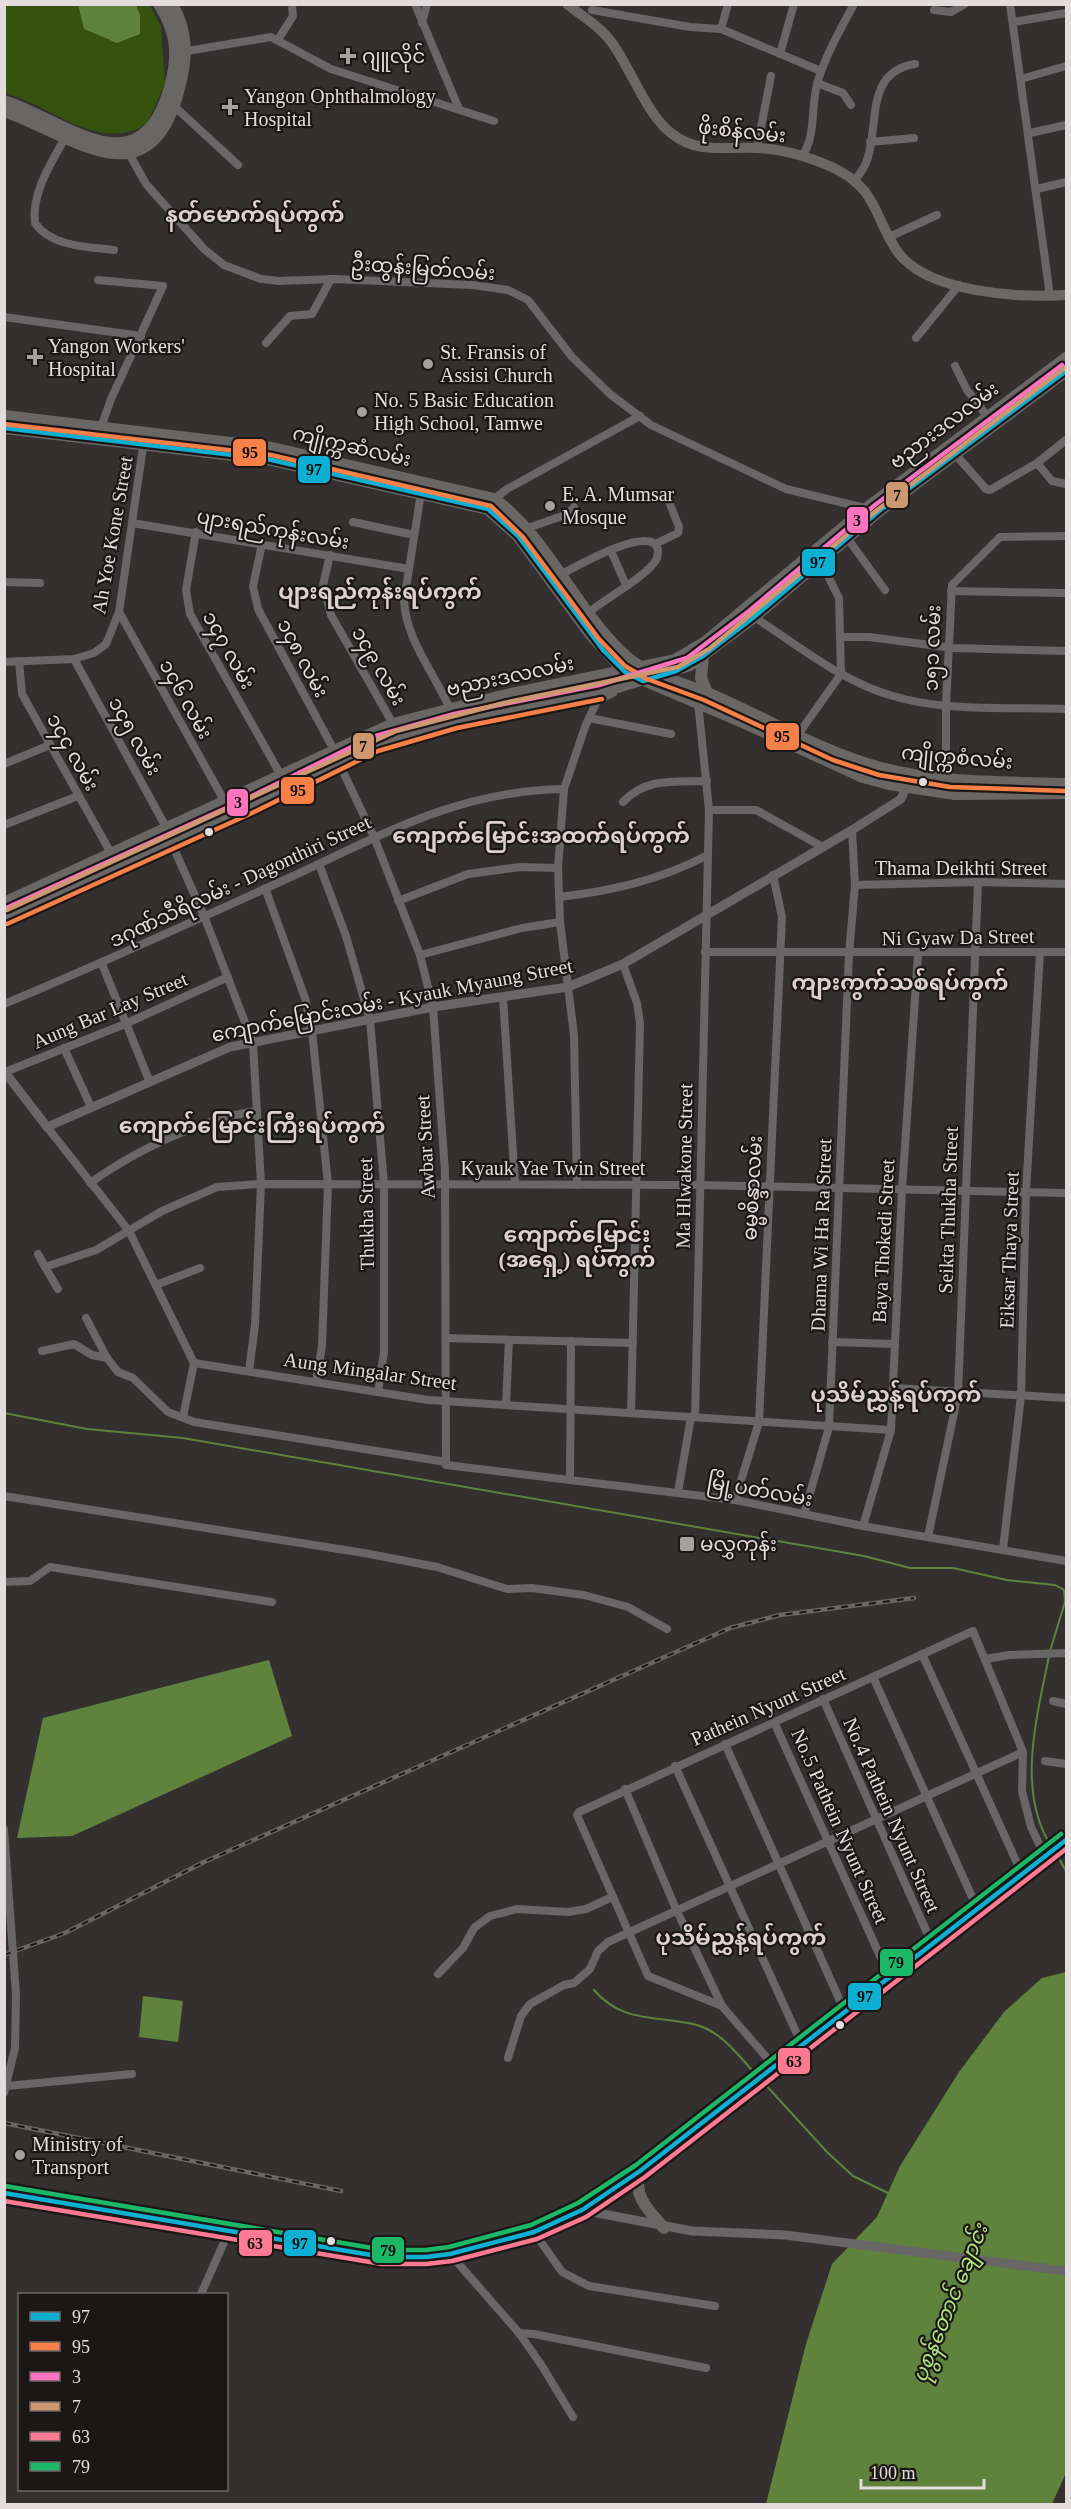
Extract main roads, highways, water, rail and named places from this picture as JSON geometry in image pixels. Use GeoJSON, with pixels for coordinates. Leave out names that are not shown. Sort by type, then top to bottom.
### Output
{"type":"FeatureCollection","features":[{"type":"Feature","properties":{"kind":"main road"},"geometry":{"type":"LineString","coordinates":[[4,101],[89,138],[126,148],[141,138],[159,115],[181,52],[171,23],[159,4]]}},
{"type":"Feature","properties":{"kind":"main road"},"geometry":{"type":"LineString","coordinates":[[4,111],[64,138],[101,151],[141,149],[155,140],[166,128],[174,106],[181,52],[180,18],[172,4]]}},
{"type":"Feature","properties":{"kind":"main road","name":"ဖိုးစိန်လမ်း"},"geometry":{"type":"LineString","coordinates":[[567,4],[591,11],[647,100],[650,112],[670,133],[688,144],[709,150],[757,148],[802,156],[833,168],[855,182],[877,208],[889,237],[909,264],[927,275],[986,292],[1066,295]]}},
{"type":"Feature","properties":{"kind":"main road","name":"ဗညားဒလလမ်း"},"geometry":{"type":"LineString","coordinates":[[817,556],[848,539],[873,510],[955,454],[1048,378],[1066,358]]}},
{"type":"Feature","properties":{"kind":"main road","name":"ဗညားဒလလမ်း"},"geometry":{"type":"LineString","coordinates":[[643,675],[660,676],[683,668],[703,656],[817,556],[987,416],[1048,378],[1066,371]]}},
{"type":"Feature","properties":{"kind":"main road","name":"ကျိုက္ကဆံလမ်း"},"geometry":{"type":"LineString","coordinates":[[4,416],[100,434],[267,459],[421,493],[491,504]]}},
{"type":"Feature","properties":{"kind":"main road","name":"ကျိုက္ကဆံလမ်း"},"geometry":{"type":"LineString","coordinates":[[4,428],[100,434]]}},
{"type":"Feature","properties":{"kind":"main road","name":"ကျိုက္ကဆံလမ်း"},"geometry":{"type":"LineString","coordinates":[[144,440],[272,448],[491,504],[518,536],[603,650]]}},
{"type":"Feature","properties":{"kind":"main road","name":"ကျိုက္ကစံလမ်း"},"geometry":{"type":"LineString","coordinates":[[491,504],[525,529],[588,613],[643,675]]}},
{"type":"Feature","properties":{"kind":"main road","name":"ဗညားဒလလမ်း"},"geometry":{"type":"LineString","coordinates":[[4,903],[112,855],[280,775],[415,731],[643,675],[688,654],[757,609]]}},
{"type":"Feature","properties":{"kind":"main road"},"geometry":{"type":"LineString","coordinates":[[594,677],[602,668],[603,650]]}},
{"type":"Feature","properties":{"kind":"main road","name":"ကျိုက္ကစံလမ်း"},"geometry":{"type":"LineString","coordinates":[[603,650],[625,672],[643,675],[908,781],[955,794],[1066,794]]}},
{"type":"Feature","properties":{"kind":"main road"},"geometry":{"type":"LineString","coordinates":[[702,698],[703,656]]}},
{"type":"Feature","properties":{"kind":"main road","name":"ဗညားဒလလမ်း"},"geometry":{"type":"LineString","coordinates":[[4,917],[288,788],[336,756],[393,724],[450,709],[625,672]]}},
{"type":"Feature","properties":{"kind":"main road","name":"ကျိုက္ကစံလမ်း"},"geometry":{"type":"LineString","coordinates":[[660,676],[862,777],[908,781],[1066,784]]}},
{"type":"Feature","properties":{"kind":"main road"},"geometry":{"type":"LineString","coordinates":[[4,2193],[383,2257],[450,2254],[534,2232],[582,2210],[640,2171],[1066,1840]]}},
{"type":"Feature","properties":{"kind":"main road"},"geometry":{"type":"LineString","coordinates":[[640,2171],[637,2185],[641,2200],[664,2228]]}},
{"type":"Feature","properties":{"kind":"water"},"geometry":{"type":"Polygon","coordinates":[[[78,5],[136,5],[140,15],[140,34],[117,43],[84,29],[78,5]]]}},
{"type":"Feature","properties":{"kind":"water"},"geometry":{"type":"Polygon","coordinates":[[[269,1660],[292,1736],[72,1836],[17,1838],[43,1718],[269,1660]]]}},
{"type":"Feature","properties":{"kind":"water","name":"ပုစွန်တောင် ချောင်း"},"geometry":{"type":"Polygon","coordinates":[[[1066,1972],[1066,2473],[1052,2504],[766,2504],[806,2344],[832,2264],[877,2217],[900,2166],[959,2072],[1004,2012],[1042,1978],[1066,1972]]]}},
{"type":"Feature","properties":{"kind":"water"},"geometry":{"type":"Polygon","coordinates":[[[143,1996],[183,2001],[178,2042],[139,2037],[143,1996]]]}},
{"type":"Feature","properties":{"kind":"waterway"},"geometry":{"type":"LineString","coordinates":[[4,1413],[87,1429],[183,1438],[864,1556],[910,1568],[953,1568],[1007,1580],[1055,1585],[1064,1590],[1065,1602],[1050,1651]]}},
{"type":"Feature","properties":{"kind":"waterway"},"geometry":{"type":"LineString","coordinates":[[1049,1656],[1035,1728],[1032,1777],[1034,1801],[1040,1824],[1051,1846]]}},
{"type":"Feature","properties":{"kind":"waterway"},"geometry":{"type":"LineString","coordinates":[[1056,1853],[1066,1871]]}},
{"type":"Feature","properties":{"kind":"waterway"},"geometry":{"type":"LineString","coordinates":[[594,1990],[605,2001],[629,2013],[706,2028],[730,2046],[757,2076]]}},
{"type":"Feature","properties":{"kind":"waterway"},"geometry":{"type":"LineString","coordinates":[[763,2082],[827,2152],[853,2176],[890,2194]]}},
{"type":"Feature","properties":{"kind":"railway"},"geometry":{"type":"LineString","coordinates":[[4,1955],[65,1933],[204,1862],[730,1628],[780,1615],[914,1598]]}},
{"type":"Feature","properties":{"kind":"railway"},"geometry":{"type":"LineString","coordinates":[[4,2123],[341,2191]]}},
{"type":"Feature","properties":{"kind":"place","name":"ဂျူလိုင်"},"geometry":{"type":"Point","coordinates":[348,56]}},
{"type":"Feature","properties":{"kind":"place","name":"Yangon Ophthalmology Hospital"},"geometry":{"type":"Point","coordinates":[230,107]}},
{"type":"Feature","properties":{"kind":"place","name":"Yangon Workers' Hospital"},"geometry":{"type":"Point","coordinates":[35,357]}},
{"type":"Feature","properties":{"kind":"place","name":"St. Fransis of Assisi Church"},"geometry":{"type":"Point","coordinates":[428,364]}},
{"type":"Feature","properties":{"kind":"place","name":"No. 5 Basic Education High School, Tamwe"},"geometry":{"type":"Point","coordinates":[362,412]}},
{"type":"Feature","properties":{"kind":"place","name":"E. A. Mumsar Mosque"},"geometry":{"type":"Point","coordinates":[550,506]}},
{"type":"Feature","properties":{"kind":"place","name":"မလွှကုန်း"},"geometry":{"type":"Point","coordinates":[687,1544]}},
{"type":"Feature","properties":{"kind":"place","name":"Ministry of Transport"},"geometry":{"type":"Point","coordinates":[20,2155]}},
{"type":"Feature","properties":{"kind":"district","name":"နတ်မောက်ရပ်ကွက်"},"geometry":{"type":"Point","coordinates":[255,214]}},
{"type":"Feature","properties":{"kind":"district","name":"ပျားရည်ကုန်းရပ်ကွက်"},"geometry":{"type":"Point","coordinates":[380,591]}},
{"type":"Feature","properties":{"kind":"district","name":"ကျောက်မြောင်းအထက်ရပ်ကွက်"},"geometry":{"type":"Point","coordinates":[541,835]}},
{"type":"Feature","properties":{"kind":"district","name":"ကျားကွက်သစ်ရပ်ကွက်"},"geometry":{"type":"Point","coordinates":[900,982]}},
{"type":"Feature","properties":{"kind":"district","name":"ကျောက်မြောင်းကြီးရပ်ကွက်"},"geometry":{"type":"Point","coordinates":[252,1125]}},
{"type":"Feature","properties":{"kind":"district","name":"ကျောက်မြောင်း (အရှေ့) ရပ်ကွက်"},"geometry":{"type":"Point","coordinates":[577,1246]}},
{"type":"Feature","properties":{"kind":"district","name":"ပုသိမ်ညွှန့်ရပ်ကွက်"},"geometry":{"type":"Point","coordinates":[896,1394]}},
{"type":"Feature","properties":{"kind":"district","name":"ပုသိမ်ညွှန့်ရပ်ကွက်"},"geometry":{"type":"Point","coordinates":[741,1937]}}]}
